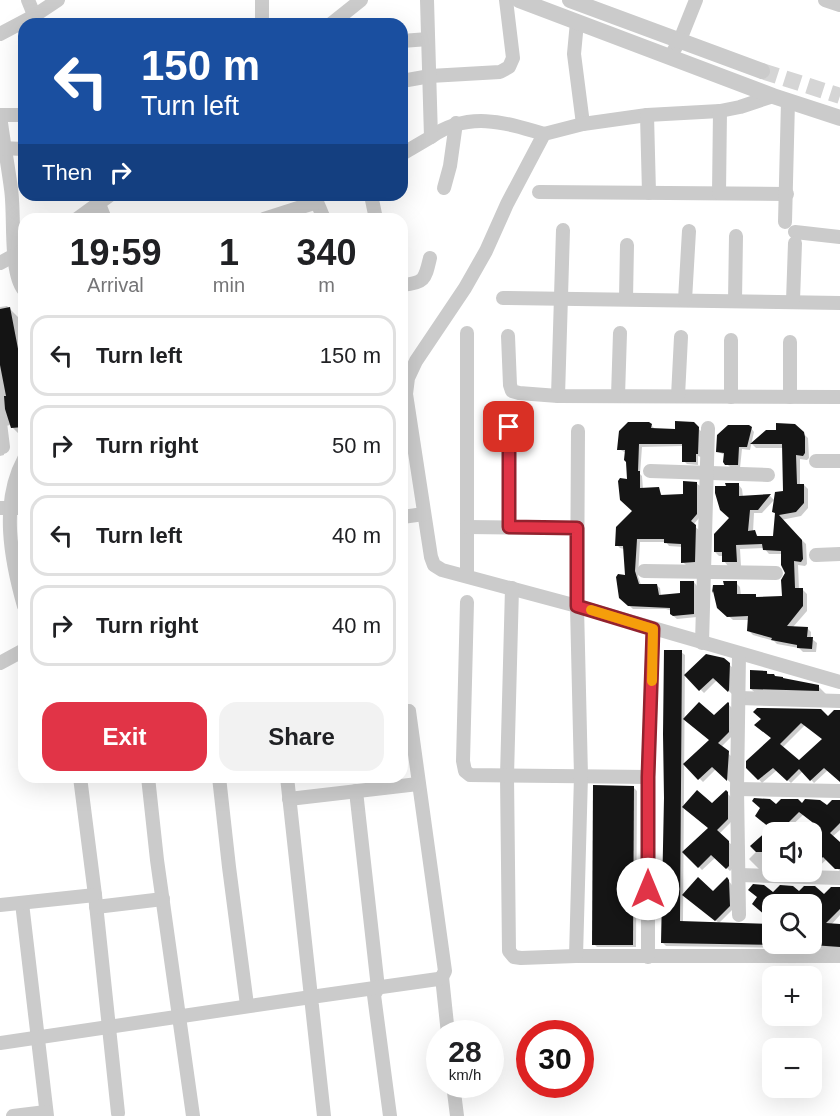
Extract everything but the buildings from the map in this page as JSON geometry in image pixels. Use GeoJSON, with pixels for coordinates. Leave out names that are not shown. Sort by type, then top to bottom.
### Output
{"type":"FeatureCollection","features":[{"type":"Feature","properties":{"kind":"street"},"geometry":{"type":"LineString","coordinates":[[28,0],[35,18]]}},
{"type":"Feature","properties":{"kind":"street"},"geometry":{"type":"LineString","coordinates":[[38,18],[58,0]]}},
{"type":"Feature","properties":{"kind":"street"},"geometry":{"type":"LineString","coordinates":[[261,0],[262,18]]}},
{"type":"Feature","properties":{"kind":"street"},"geometry":{"type":"LineString","coordinates":[[338,18],[361,0]]}},
{"type":"Feature","properties":{"kind":"street"},"geometry":{"type":"LineString","coordinates":[[427,0],[433,131]]}},
{"type":"Feature","properties":{"kind":"street"},"geometry":{"type":"LineString","coordinates":[[408,80],[430,76],[500,72],[509,67],[513,58],[506,0]]}},
{"type":"Feature","properties":{"kind":"street"},"geometry":{"type":"LineString","coordinates":[[520,0],[840,118]]}},
{"type":"Feature","properties":{"kind":"street"},"geometry":{"type":"LineString","coordinates":[[570,0],[762,70]]}},
{"type":"Feature","properties":{"kind":"street"},"geometry":{"type":"LineString","coordinates":[[670,57],[680,40],[696,0]]}},
{"type":"Feature","properties":{"kind":"street"},"geometry":{"type":"LineString","coordinates":[[825,0],[840,5]]}},
{"type":"Feature","properties":{"kind":"street"},"geometry":{"type":"LineString","coordinates":[[577,22],[574,54],[583,124]]}},
{"type":"Feature","properties":{"kind":"street"},"geometry":{"type":"LineString","coordinates":[[0,34],[18,27]]}},
{"type":"Feature","properties":{"kind":"street"},"geometry":{"type":"LineString","coordinates":[[408,41],[428,39]]}},
{"type":"Feature","properties":{"kind":"street"},"geometry":{"type":"LineString","coordinates":[[408,150],[433,131],[456,123],[482,121],[515,126],[544,134],[583,124],[647,115],[720,111],[781,98]]}},
{"type":"Feature","properties":{"kind":"street"},"geometry":{"type":"LineString","coordinates":[[781,98],[787,194],[792,232],[793,301]]}},
{"type":"Feature","properties":{"kind":"street"},"geometry":{"type":"LineString","coordinates":[[719,193],[720,111]]}},
{"type":"Feature","properties":{"kind":"street"},"geometry":{"type":"LineString","coordinates":[[18,115],[0,115],[6,191],[18,248]]}},
{"type":"Feature","properties":{"kind":"street"},"geometry":{"type":"LineString","coordinates":[[647,115],[650,193]]}},
{"type":"Feature","properties":{"kind":"street"},"geometry":{"type":"LineString","coordinates":[[444,188],[450,166],[456,123]]}},
{"type":"Feature","properties":{"kind":"street"},"geometry":{"type":"LineString","coordinates":[[408,372],[465,288],[544,134]]}},
{"type":"Feature","properties":{"kind":"street"},"geometry":{"type":"LineString","coordinates":[[2,148],[18,149]]}},
{"type":"Feature","properties":{"kind":"street"},"geometry":{"type":"LineString","coordinates":[[539,192],[787,194]]}},
{"type":"Feature","properties":{"kind":"street"},"geometry":{"type":"LineString","coordinates":[[85,213],[102,201]]}},
{"type":"Feature","properties":{"kind":"street"},"geometry":{"type":"LineString","coordinates":[[279,213],[308,201]]}},
{"type":"Feature","properties":{"kind":"street"},"geometry":{"type":"LineString","coordinates":[[558,396],[563,230]]}},
{"type":"Feature","properties":{"kind":"street"},"geometry":{"type":"LineString","coordinates":[[685,300],[689,231]]}},
{"type":"Feature","properties":{"kind":"street"},"geometry":{"type":"LineString","coordinates":[[792,232],[840,237]]}},
{"type":"Feature","properties":{"kind":"street"},"geometry":{"type":"LineString","coordinates":[[735,301],[736,236]]}},
{"type":"Feature","properties":{"kind":"street"},"geometry":{"type":"LineString","coordinates":[[626,299],[627,245]]}},
{"type":"Feature","properties":{"kind":"street"},"geometry":{"type":"LineString","coordinates":[[0,263],[18,254]]}},
{"type":"Feature","properties":{"kind":"street"},"geometry":{"type":"LineString","coordinates":[[408,284],[420,282],[426,276],[430,258]]}},
{"type":"Feature","properties":{"kind":"street"},"geometry":{"type":"LineString","coordinates":[[503,298],[840,303]]}},
{"type":"Feature","properties":{"kind":"street"},"geometry":{"type":"LineString","coordinates":[[467,333],[467,576]]}},
{"type":"Feature","properties":{"kind":"street"},"geometry":{"type":"LineString","coordinates":[[618,396],[620,333]]}},
{"type":"Feature","properties":{"kind":"street"},"geometry":{"type":"LineString","coordinates":[[508,336],[510,385],[512,391],[519,393],[558,396],[840,397]]}},
{"type":"Feature","properties":{"kind":"street"},"geometry":{"type":"LineString","coordinates":[[678,396],[681,337]]}},
{"type":"Feature","properties":{"kind":"street"},"geometry":{"type":"LineString","coordinates":[[731,340],[731,397]]}},
{"type":"Feature","properties":{"kind":"street"},"geometry":{"type":"LineString","coordinates":[[790,342],[790,397]]}},
{"type":"Feature","properties":{"kind":"street"},"geometry":{"type":"LineString","coordinates":[[408,418],[431,557],[434,565],[442,570],[577,606],[840,682]]}},
{"type":"Feature","properties":{"kind":"street"},"geometry":{"type":"LineString","coordinates":[[0,423],[3,447]]}},
{"type":"Feature","properties":{"kind":"street"},"geometry":{"type":"LineString","coordinates":[[509,427],[509,527]]}},
{"type":"Feature","properties":{"kind":"street"},"geometry":{"type":"LineString","coordinates":[[702,643],[708,428]]}},
{"type":"Feature","properties":{"kind":"street"},"geometry":{"type":"LineString","coordinates":[[576,956],[581,776],[577,606],[578,432]]}},
{"type":"Feature","properties":{"kind":"street"},"geometry":{"type":"LineString","coordinates":[[816,461],[840,461]]}},
{"type":"Feature","properties":{"kind":"street"},"geometry":{"type":"LineString","coordinates":[[18,470],[4,508],[18,578]]}},
{"type":"Feature","properties":{"kind":"street"},"geometry":{"type":"LineString","coordinates":[[650,471],[768,475]]}},
{"type":"Feature","properties":{"kind":"street"},"geometry":{"type":"LineString","coordinates":[[408,516],[424,514]]}},
{"type":"Feature","properties":{"kind":"street"},"geometry":{"type":"LineString","coordinates":[[467,527],[577,528]]}},
{"type":"Feature","properties":{"kind":"street"},"geometry":{"type":"LineString","coordinates":[[816,555],[840,554]]}},
{"type":"Feature","properties":{"kind":"street"},"geometry":{"type":"LineString","coordinates":[[644,571],[776,573]]}},
{"type":"Feature","properties":{"kind":"street"},"geometry":{"type":"LineString","coordinates":[[512,588],[507,776],[509,951],[514,957],[840,956]]}},
{"type":"Feature","properties":{"kind":"street"},"geometry":{"type":"LineString","coordinates":[[467,602],[463,762],[465,771],[470,775],[648,777]]}},
{"type":"Feature","properties":{"kind":"street"},"geometry":{"type":"LineString","coordinates":[[648,957],[648,777],[653,629]]}},
{"type":"Feature","properties":{"kind":"street"},"geometry":{"type":"LineString","coordinates":[[0,663],[18,653]]}},
{"type":"Feature","properties":{"kind":"street"},"geometry":{"type":"LineString","coordinates":[[739,654],[737,789],[739,915]]}},
{"type":"Feature","properties":{"kind":"street"},"geometry":{"type":"LineString","coordinates":[[739,698],[840,701]]}},
{"type":"Feature","properties":{"kind":"street"},"geometry":{"type":"LineString","coordinates":[[409,711],[446,971],[442,977],[447,1020]]}},
{"type":"Feature","properties":{"kind":"street"},"geometry":{"type":"LineString","coordinates":[[81,783],[96,901],[118,1113]]}},
{"type":"Feature","properties":{"kind":"street"},"geometry":{"type":"LineString","coordinates":[[149,783],[193,1116]]}},
{"type":"Feature","properties":{"kind":"street"},"geometry":{"type":"LineString","coordinates":[[220,783],[228,867],[247,1005]]}},
{"type":"Feature","properties":{"kind":"street"},"geometry":{"type":"LineString","coordinates":[[288,783],[324,1116]]}},
{"type":"Feature","properties":{"kind":"street"},"geometry":{"type":"LineString","coordinates":[[289,799],[418,784]]}},
{"type":"Feature","properties":{"kind":"street"},"geometry":{"type":"LineString","coordinates":[[737,789],[840,791]]}},
{"type":"Feature","properties":{"kind":"street"},"geometry":{"type":"LineString","coordinates":[[356,791],[378,988],[374,995],[390,1116]]}},
{"type":"Feature","properties":{"kind":"street"},"geometry":{"type":"LineString","coordinates":[[739,875],[840,878]]}},
{"type":"Feature","properties":{"kind":"street"},"geometry":{"type":"LineString","coordinates":[[0,905],[163,899]]}},
{"type":"Feature","properties":{"kind":"street"},"geometry":{"type":"LineString","coordinates":[[13,1116],[46,1114],[22,903]]}},
{"type":"Feature","properties":{"kind":"street"},"geometry":{"type":"LineString","coordinates":[[0,1043],[442,977]]}},
{"type":"Feature","properties":{"kind":"street"},"geometry":{"type":"LineString","coordinates":[[455,1098],[457,1116]]}},
{"type":"Feature","properties":{"kind":"tunnel"},"geometry":{"type":"LineString","coordinates":[[762,71],[840,96]]}},
{"type":"Feature","properties":{"kind":"slow traffic"},"geometry":{"type":"LineString","coordinates":[[591,610],[653,629],[652,681]]}},
{"type":"Feature","properties":{"kind":"route"},"geometry":{"type":"LineString","coordinates":[[509,427],[509,527],[577,528],[577,606],[653,629],[648,777],[648,889]]}}]}
